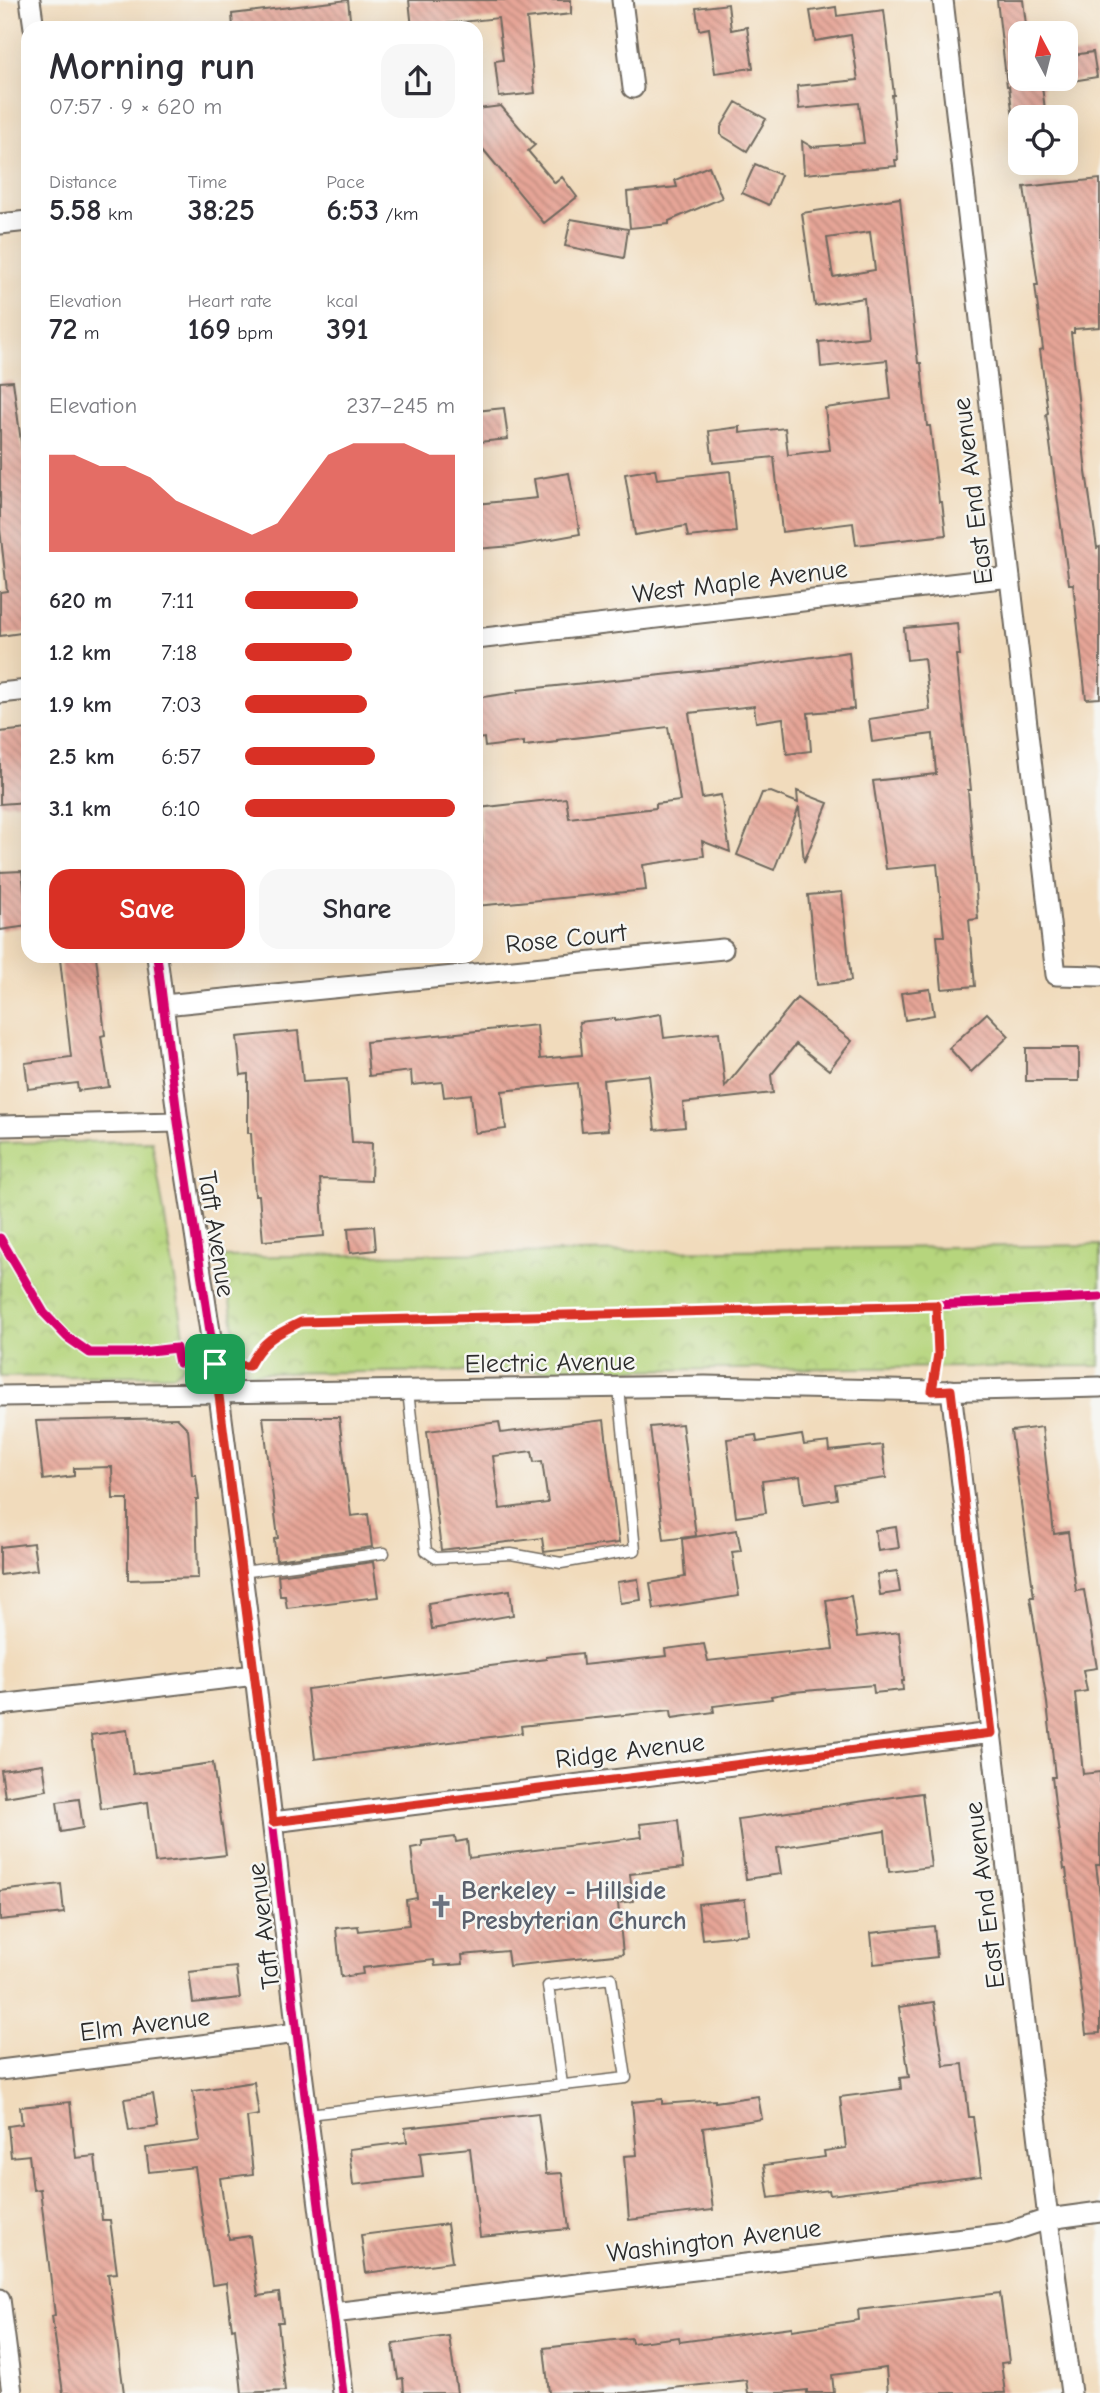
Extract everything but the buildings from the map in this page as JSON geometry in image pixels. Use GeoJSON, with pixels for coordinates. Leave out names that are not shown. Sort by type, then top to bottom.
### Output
{"type":"FeatureCollection","features":[{"type":"Feature","properties":{"kind":"street"},"geometry":{"type":"LineString","coordinates":[[30,0],[33,21]]}},
{"type":"Feature","properties":{"kind":"street"},"geometry":{"type":"LineString","coordinates":[[622,0],[633,88]]}},
{"type":"Feature","properties":{"kind":"street","name":"East End Avenue"},"geometry":{"type":"LineString","coordinates":[[943,0],[1056,975],[1100,975]]}},
{"type":"Feature","properties":{"kind":"street"},"geometry":{"type":"LineString","coordinates":[[0,224],[21,222]]}},
{"type":"Feature","properties":{"kind":"street","name":"West Maple Avenue"},"geometry":{"type":"LineString","coordinates":[[483,638],[1010,577]]}},
{"type":"Feature","properties":{"kind":"street"},"geometry":{"type":"LineString","coordinates":[[0,694],[21,691]]}},
{"type":"Feature","properties":{"kind":"street","name":"Rose Court"},"geometry":{"type":"LineString","coordinates":[[164,1005],[723,950]]}},
{"type":"Feature","properties":{"kind":"street","name":"Taft Avenue"},"geometry":{"type":"LineString","coordinates":[[159,963],[178,1122],[242,1572],[343,2393]]}},
{"type":"Feature","properties":{"kind":"street"},"geometry":{"type":"LineString","coordinates":[[0,1126],[178,1122]]}},
{"type":"Feature","properties":{"kind":"street","name":"Electric Avenue"},"geometry":{"type":"LineString","coordinates":[[0,1396],[705,1386],[951,1390],[1100,1387]]}},
{"type":"Feature","properties":{"kind":"street","name":"East End Avenue"},"geometry":{"type":"LineString","coordinates":[[951,1390],[1048,2219],[1072,2393]]}},
{"type":"Feature","properties":{"kind":"street"},"geometry":{"type":"LineString","coordinates":[[0,1705],[255,1675]]}},
{"type":"Feature","properties":{"kind":"street","name":"Ridge Avenue"},"geometry":{"type":"LineString","coordinates":[[273,1822],[992,1733]]}},
{"type":"Feature","properties":{"kind":"street","name":"Elm Avenue"},"geometry":{"type":"LineString","coordinates":[[0,2070],[298,2033]]}},
{"type":"Feature","properties":{"kind":"street","name":"Washington Avenue"},"geometry":{"type":"LineString","coordinates":[[333,2313],[1006,2233],[1048,2219],[1100,2212]]}},
{"type":"Feature","properties":{"kind":"street"},"geometry":{"type":"LineString","coordinates":[[0,2299],[12,2393]]}},
{"type":"Feature","properties":{"kind":"lane"},"geometry":{"type":"LineString","coordinates":[[408,1391],[426,1551],[436,1558],[511,1554],[561,1563],[635,1550],[619,1388]]}},
{"type":"Feature","properties":{"kind":"lane"},"geometry":{"type":"LineString","coordinates":[[242,1572],[384,1553]]}},
{"type":"Feature","properties":{"kind":"lane"},"geometry":{"type":"LineString","coordinates":[[308,2113],[626,2078],[611,1978],[548,1986],[562,2084]]}},
{"type":"Feature","properties":{"kind":"green space"},"geometry":{"type":"Polygon","coordinates":[[[152,1141],[187,1352],[185,1363],[174,1375],[0,1377],[0,1143],[152,1141]]]}},
{"type":"Feature","properties":{"kind":"green space"},"geometry":{"type":"Polygon","coordinates":[[[1100,1245],[1100,1366],[250,1373],[240,1366],[223,1257],[1100,1245]]]}},
{"type":"Feature","properties":{"kind":"cycle path"},"geometry":{"type":"LineString","coordinates":[[158,963],[178,1122],[215,1364],[343,2393]]}},
{"type":"Feature","properties":{"kind":"cycle path"},"geometry":{"type":"LineString","coordinates":[[0,1238],[44,1313],[67,1337],[90,1353],[133,1353],[176,1348],[179,1363],[249,1366],[270,1339],[301,1322],[936,1305],[1100,1297]]}},
{"type":"Feature","properties":{"kind":"place","name":"Berkeley - Hillside Presbyterian Church"},"geometry":{"type":"Point","coordinates":[441,1906]}},
{"type":"Feature","properties":{"kind":"route"},"geometry":{"type":"LineString","coordinates":[[936,1305],[938,1354],[932,1391],[951,1390],[992,1733],[273,1822],[215,1364],[249,1366],[256,1352],[273,1335],[301,1322],[936,1305]]}}]}
